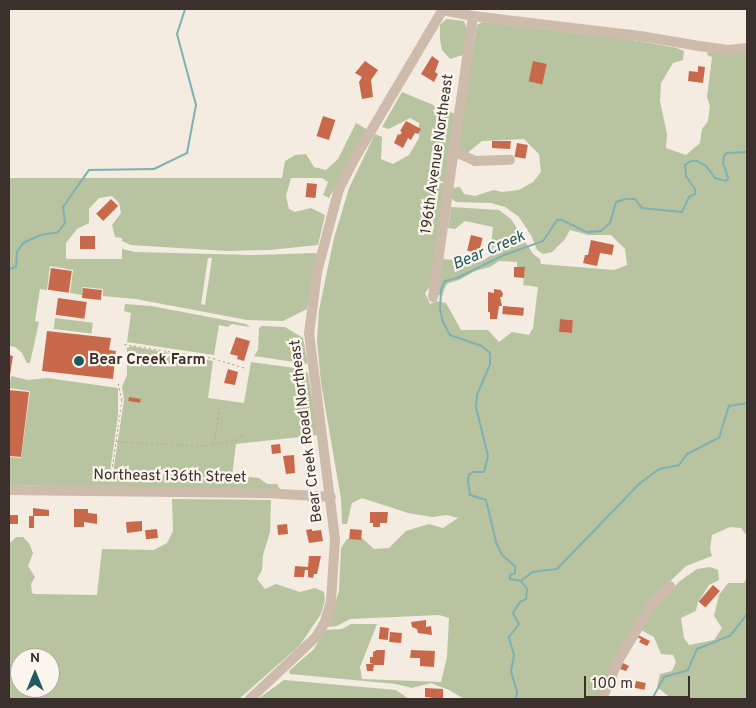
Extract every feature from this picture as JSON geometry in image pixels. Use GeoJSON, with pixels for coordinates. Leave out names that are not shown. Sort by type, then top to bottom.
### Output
{"type":"FeatureCollection","features":[{"type":"Feature","properties":{"kind":"street"},"geometry":{"type":"LineString","coordinates":[[443,9],[473,16],[640,36],[728,50],[747,48]]}},
{"type":"Feature","properties":{"kind":"street","name":"Bear Creek Road Northeast"},"geometry":{"type":"LineString","coordinates":[[250,699],[316,638],[325,622],[332,601],[334,570],[331,497],[310,343],[310,321],[317,272],[339,189],[352,163],[443,9]]}},
{"type":"Feature","properties":{"kind":"street","name":"196th Avenue Northeast"},"geometry":{"type":"LineString","coordinates":[[433,297],[473,16]]}},
{"type":"Feature","properties":{"kind":"street"},"geometry":{"type":"LineString","coordinates":[[453,151],[475,161],[510,160]]}},
{"type":"Feature","properties":{"kind":"street","name":"Northeast 136th Street"},"geometry":{"type":"LineString","coordinates":[[9,490],[266,493],[331,497]]}},
{"type":"Feature","properties":{"kind":"street"},"geometry":{"type":"LineString","coordinates":[[602,699],[618,661],[653,604],[670,586]]}},
{"type":"Feature","properties":{"kind":"path"},"geometry":{"type":"LineString","coordinates":[[124,344],[213,358],[245,368]]}},
{"type":"Feature","properties":{"kind":"path"},"geometry":{"type":"LineString","coordinates":[[111,476],[122,400],[118,383]]}},
{"type":"Feature","properties":{"kind":"path"},"geometry":{"type":"LineString","coordinates":[[214,444],[220,407]]}},
{"type":"Feature","properties":{"kind":"path"},"geometry":{"type":"LineString","coordinates":[[116,440],[201,446],[236,440],[245,433]]}},
{"type":"Feature","properties":{"kind":"green space"},"geometry":{"type":"Polygon","coordinates":[[[446,19],[464,21],[467,29],[463,55],[450,59],[442,50],[440,40],[440,25],[446,19]]]}},
{"type":"Feature","properties":{"kind":"green space"},"geometry":{"type":"Polygon","coordinates":[[[482,22],[628,39],[684,51],[683,60],[673,63],[661,83],[660,101],[667,134],[666,148],[686,155],[700,143],[702,129],[708,121],[710,106],[707,97],[712,57],[707,55],[708,51],[747,53],[747,536],[741,528],[730,527],[712,535],[710,549],[712,556],[686,566],[662,589],[598,699],[464,699],[449,690],[431,683],[412,688],[396,684],[290,674],[289,671],[314,649],[325,630],[342,629],[351,624],[377,624],[360,667],[362,679],[441,682],[447,657],[449,618],[439,615],[350,619],[337,626],[328,627],[339,591],[341,548],[347,539],[362,538],[374,549],[389,548],[406,531],[429,524],[443,528],[458,518],[447,515],[432,517],[408,513],[362,498],[352,503],[347,524],[342,524],[341,499],[321,383],[317,341],[319,310],[334,238],[349,188],[375,134],[382,137],[381,159],[393,164],[409,155],[419,138],[419,123],[410,118],[389,129],[382,127],[402,92],[455,114],[431,285],[425,293],[430,304],[436,301],[446,303],[461,330],[488,330],[499,342],[512,332],[529,335],[533,328],[538,287],[523,285],[525,268],[517,267],[517,262],[499,261],[490,267],[475,271],[449,283],[446,285],[442,296],[436,294],[442,259],[480,262],[490,256],[493,227],[465,221],[455,229],[448,228],[451,207],[499,210],[511,219],[533,254],[540,259],[541,264],[614,270],[627,265],[625,249],[611,235],[588,235],[570,230],[565,239],[552,252],[543,254],[537,250],[532,237],[519,217],[505,207],[491,203],[456,202],[451,198],[453,188],[460,187],[464,194],[475,196],[494,190],[502,192],[519,190],[533,182],[541,172],[539,154],[524,139],[482,141],[466,154],[457,148],[477,25],[482,22]],[[560,319],[560,332],[572,333],[573,320],[560,319]]]}},
{"type":"Feature","properties":{"kind":"green space"},"geometry":{"type":"Polygon","coordinates":[[[356,123],[368,130],[329,198],[323,195],[328,182],[322,178],[291,178],[286,196],[289,209],[295,212],[311,208],[325,215],[318,245],[269,250],[227,251],[131,245],[122,241],[122,238],[115,237],[112,225],[121,213],[119,203],[112,196],[99,198],[89,209],[89,223],[77,229],[66,243],[66,259],[122,259],[122,249],[135,252],[252,255],[315,253],[318,255],[307,309],[283,321],[247,320],[136,299],[103,296],[103,289],[83,287],[82,295],[70,293],[73,270],[50,266],[47,290],[40,289],[35,321],[39,322],[30,363],[27,363],[22,353],[15,347],[9,346],[9,178],[282,178],[285,161],[295,155],[306,154],[314,167],[326,170],[338,159],[356,123]],[[208,258],[201,304],[205,305],[212,258],[208,258]]]}},
{"type":"Feature","properties":{"kind":"green space"},"geometry":{"type":"Polygon","coordinates":[[[125,304],[151,306],[246,324],[250,327],[232,324],[228,327],[219,325],[214,355],[127,342],[131,313],[124,311],[125,304]]]}},
{"type":"Feature","properties":{"kind":"green space"},"geometry":{"type":"Polygon","coordinates":[[[55,318],[93,323],[91,334],[54,329],[55,318]]]}},
{"type":"Feature","properties":{"kind":"green space"},"geometry":{"type":"Polygon","coordinates":[[[262,326],[285,327],[303,338],[308,364],[254,356],[258,350],[259,328],[262,326]]]}},
{"type":"Feature","properties":{"kind":"green space"},"geometry":{"type":"Polygon","coordinates":[[[131,346],[213,361],[208,398],[244,403],[251,362],[295,368],[308,373],[318,435],[236,444],[232,476],[245,474],[250,477],[259,478],[267,484],[277,484],[281,491],[9,485],[9,457],[21,458],[30,391],[9,388],[11,376],[28,380],[47,378],[118,388],[118,415],[109,479],[112,480],[124,400],[122,387],[127,375],[127,348],[131,346]]]}},
{"type":"Feature","properties":{"kind":"green space"},"geometry":{"type":"Polygon","coordinates":[[[172,499],[271,500],[270,532],[263,555],[262,570],[257,579],[265,589],[276,584],[300,592],[315,588],[324,592],[325,600],[321,614],[300,645],[239,699],[9,699],[10,543],[16,537],[23,537],[29,543],[33,553],[28,566],[35,577],[31,584],[32,593],[35,594],[97,595],[102,549],[154,550],[167,543],[173,531],[172,499]]]}},
{"type":"Feature","properties":{"kind":"green space"},"geometry":{"type":"Polygon","coordinates":[[[710,567],[718,570],[719,580],[709,585],[698,602],[696,611],[681,618],[684,638],[689,645],[714,640],[722,628],[714,616],[719,595],[728,583],[744,583],[747,577],[747,699],[672,699],[657,687],[660,674],[672,671],[676,662],[673,655],[661,654],[654,637],[641,630],[656,606],[680,581],[697,569],[710,567]]]}},
{"type":"Feature","properties":{"kind":"green space"},"geometry":{"type":"Polygon","coordinates":[[[284,680],[396,690],[409,699],[258,699],[284,680]]]}},
{"type":"Feature","properties":{"kind":"building"},"geometry":{"type":"Polygon","coordinates":[[[432,56],[439,61],[435,72],[438,74],[434,82],[421,74],[432,56]]]}},
{"type":"Feature","properties":{"kind":"building"},"geometry":{"type":"Polygon","coordinates":[[[365,61],[378,70],[371,80],[373,97],[362,99],[359,82],[362,77],[355,73],[365,61]]]}},
{"type":"Feature","properties":{"kind":"building"},"geometry":{"type":"Polygon","coordinates":[[[533,61],[547,64],[542,84],[529,82],[533,61]]]}},
{"type":"Feature","properties":{"kind":"building"},"geometry":{"type":"Polygon","coordinates":[[[698,66],[705,67],[703,83],[688,81],[689,71],[698,72],[698,66]]]}},
{"type":"Feature","properties":{"kind":"building"},"geometry":{"type":"Polygon","coordinates":[[[323,116],[335,120],[329,140],[317,136],[323,116]]]}},
{"type":"Feature","properties":{"kind":"building"},"geometry":{"type":"Polygon","coordinates":[[[406,121],[421,129],[418,134],[415,133],[411,140],[408,138],[403,148],[394,143],[398,134],[400,135],[402,132],[400,131],[406,121]]]}},
{"type":"Feature","properties":{"kind":"building"},"geometry":{"type":"Polygon","coordinates":[[[492,141],[511,141],[510,149],[492,148],[492,141]]]}},
{"type":"Feature","properties":{"kind":"building"},"geometry":{"type":"Polygon","coordinates":[[[517,143],[528,145],[525,159],[515,157],[517,143]]]}},
{"type":"Feature","properties":{"kind":"building"},"geometry":{"type":"Polygon","coordinates":[[[307,183],[317,184],[315,198],[306,197],[307,183]]]}},
{"type":"Feature","properties":{"kind":"building"},"geometry":{"type":"Polygon","coordinates":[[[111,199],[118,206],[103,221],[96,214],[111,199]]]}},
{"type":"Feature","properties":{"kind":"building"},"geometry":{"type":"Polygon","coordinates":[[[471,235],[483,238],[479,253],[467,251],[471,235]]]}},
{"type":"Feature","properties":{"kind":"building"},"geometry":{"type":"Polygon","coordinates":[[[80,236],[95,236],[95,249],[80,249],[80,236]]]}},
{"type":"Feature","properties":{"kind":"building"},"geometry":{"type":"Polygon","coordinates":[[[591,240],[614,245],[612,255],[600,253],[597,266],[583,263],[585,255],[588,255],[591,240]]]}},
{"type":"Feature","properties":{"kind":"building"},"geometry":{"type":"Polygon","coordinates":[[[514,267],[525,267],[524,278],[514,277],[514,267]]]}},
{"type":"Feature","properties":{"kind":"building"},"geometry":{"type":"Polygon","coordinates":[[[51,268],[72,271],[69,293],[48,290],[51,268]]]}},
{"type":"Feature","properties":{"kind":"building"},"geometry":{"type":"Polygon","coordinates":[[[83,288],[102,290],[101,300],[82,298],[83,288]]]}},
{"type":"Feature","properties":{"kind":"building"},"geometry":{"type":"Polygon","coordinates":[[[494,289],[501,290],[503,294],[500,297],[502,306],[499,306],[497,319],[490,319],[488,292],[494,293],[494,289]]]}},
{"type":"Feature","properties":{"kind":"building"},"geometry":{"type":"Polygon","coordinates":[[[58,298],[87,302],[84,319],[56,315],[58,298]]]}},
{"type":"Feature","properties":{"kind":"building"},"geometry":{"type":"Polygon","coordinates":[[[503,306],[524,308],[523,316],[502,314],[503,306]]]}},
{"type":"Feature","properties":{"kind":"building"},"geometry":{"type":"Polygon","coordinates":[[[560,319],[573,320],[572,333],[559,332],[560,319]]]}},
{"type":"Feature","properties":{"kind":"building","name":"Bear Creek Farm"},"geometry":{"type":"Polygon","coordinates":[[[47,331],[111,338],[109,350],[116,351],[113,379],[42,371],[47,331]]]}},
{"type":"Feature","properties":{"kind":"building"},"geometry":{"type":"Polygon","coordinates":[[[236,337],[250,341],[244,361],[237,359],[238,356],[230,354],[236,337]]]}},
{"type":"Feature","properties":{"kind":"building"},"geometry":{"type":"Polygon","coordinates":[[[9,355],[13,356],[10,375],[9,375],[9,355]]]}},
{"type":"Feature","properties":{"kind":"building"},"geometry":{"type":"Polygon","coordinates":[[[228,369],[238,372],[235,385],[224,383],[228,369]]]}},
{"type":"Feature","properties":{"kind":"building"},"geometry":{"type":"Polygon","coordinates":[[[9,390],[29,392],[21,457],[9,456],[9,390]]]}},
{"type":"Feature","properties":{"kind":"building"},"geometry":{"type":"Polygon","coordinates":[[[129,397],[141,399],[140,403],[128,401],[129,397]]]}},
{"type":"Feature","properties":{"kind":"building"},"geometry":{"type":"Polygon","coordinates":[[[280,444],[281,453],[272,454],[271,445],[280,444]]]}},
{"type":"Feature","properties":{"kind":"building"},"geometry":{"type":"Polygon","coordinates":[[[294,455],[295,473],[286,474],[283,456],[294,455]]]}},
{"type":"Feature","properties":{"kind":"building"},"geometry":{"type":"Polygon","coordinates":[[[33,508],[49,510],[49,516],[34,516],[34,528],[29,528],[29,516],[33,516],[33,508]]]}},
{"type":"Feature","properties":{"kind":"building"},"geometry":{"type":"Polygon","coordinates":[[[74,509],[88,509],[88,513],[97,514],[97,524],[84,522],[84,527],[74,527],[74,509]]]}},
{"type":"Feature","properties":{"kind":"building"},"geometry":{"type":"Polygon","coordinates":[[[370,512],[388,512],[387,523],[380,523],[380,527],[373,527],[373,523],[370,523],[370,512]]]}},
{"type":"Feature","properties":{"kind":"building"},"geometry":{"type":"Polygon","coordinates":[[[9,515],[18,515],[18,524],[9,524],[9,515]]]}},
{"type":"Feature","properties":{"kind":"building"},"geometry":{"type":"Polygon","coordinates":[[[142,521],[142,531],[127,533],[126,522],[142,521]]]}},
{"type":"Feature","properties":{"kind":"building"},"geometry":{"type":"Polygon","coordinates":[[[287,524],[288,534],[278,535],[277,525],[287,524]]]}},
{"type":"Feature","properties":{"kind":"building"},"geometry":{"type":"Polygon","coordinates":[[[157,529],[158,538],[146,539],[145,530],[157,529]]]}},
{"type":"Feature","properties":{"kind":"building"},"geometry":{"type":"Polygon","coordinates":[[[312,529],[312,531],[321,530],[323,541],[309,543],[306,530],[312,529]]]}},
{"type":"Feature","properties":{"kind":"building"},"geometry":{"type":"Polygon","coordinates":[[[350,529],[362,530],[361,540],[349,539],[350,529]]]}},
{"type":"Feature","properties":{"kind":"building"},"geometry":{"type":"Polygon","coordinates":[[[309,556],[321,556],[317,574],[314,574],[313,578],[308,577],[308,570],[305,570],[304,577],[294,577],[295,566],[308,567],[309,556]]]}},
{"type":"Feature","properties":{"kind":"building"},"geometry":{"type":"Polygon","coordinates":[[[713,585],[720,591],[705,608],[699,602],[713,585]]]}},
{"type":"Feature","properties":{"kind":"building"},"geometry":{"type":"Polygon","coordinates":[[[426,620],[426,627],[431,626],[432,635],[418,633],[417,629],[412,627],[411,622],[426,620]]]}},
{"type":"Feature","properties":{"kind":"building"},"geometry":{"type":"Polygon","coordinates":[[[380,627],[389,628],[388,640],[379,639],[380,627]]]}},
{"type":"Feature","properties":{"kind":"building"},"geometry":{"type":"Polygon","coordinates":[[[390,632],[402,633],[401,643],[389,642],[390,632]]]}},
{"type":"Feature","properties":{"kind":"building"},"geometry":{"type":"Polygon","coordinates":[[[638,635],[650,641],[647,646],[639,642],[641,639],[637,637],[638,635]]]}},
{"type":"Feature","properties":{"kind":"building"},"geometry":{"type":"Polygon","coordinates":[[[385,650],[384,665],[374,665],[373,671],[367,671],[366,664],[373,664],[370,663],[370,657],[373,657],[373,652],[385,650]]]}},
{"type":"Feature","properties":{"kind":"building"},"geometry":{"type":"Polygon","coordinates":[[[411,650],[435,651],[434,667],[420,666],[420,658],[410,658],[411,650]]]}},
{"type":"Feature","properties":{"kind":"building"},"geometry":{"type":"Polygon","coordinates":[[[623,663],[629,666],[626,671],[620,669],[623,663]]]}},
{"type":"Feature","properties":{"kind":"building"},"geometry":{"type":"Polygon","coordinates":[[[636,681],[646,683],[644,690],[635,688],[636,681]]]}},
{"type":"Feature","properties":{"kind":"building"},"geometry":{"type":"Polygon","coordinates":[[[425,688],[443,689],[443,699],[425,697],[425,688]]]}},
{"type":"Feature","properties":{"kind":"waterway"},"geometry":{"type":"LineString","coordinates":[[9,269],[16,267],[17,252],[23,243],[40,235],[58,232],[65,223],[63,207],[89,170],[154,169],[187,153],[196,105],[177,34],[185,9]]}},
{"type":"Feature","properties":{"kind":"waterway","name":"Bear Creek"},"geometry":{"type":"LineString","coordinates":[[516,699],[517,692],[511,671],[514,655],[509,637],[519,624],[513,613],[520,602],[526,599],[527,589],[521,581],[510,579],[510,575],[515,573],[515,566],[502,555],[496,542],[486,500],[470,495],[468,480],[469,475],[473,472],[484,472],[488,456],[476,407],[477,395],[490,364],[490,353],[482,346],[450,335],[443,322],[440,310],[441,290],[445,281],[457,278],[504,255],[543,241],[557,220],[562,220],[587,232],[601,231],[610,223],[616,202],[626,199],[635,199],[642,208],[682,212],[689,197],[695,194],[695,189],[686,176],[685,165],[691,161],[697,161],[706,166],[715,178],[726,181],[728,178],[723,163],[724,156],[727,153],[747,152]]}},
{"type":"Feature","properties":{"kind":"waterway"},"geometry":{"type":"LineString","coordinates":[[521,581],[532,572],[557,569],[639,484],[659,469],[679,465],[687,454],[719,438],[729,406],[747,403]]}},
{"type":"Feature","properties":{"kind":"waterway"},"geometry":{"type":"LineString","coordinates":[[652,699],[664,677],[688,670],[697,649],[730,636],[747,614]]}},
{"type":"Feature","properties":{"kind":"place","name":"Bear Creek Farm"},"geometry":{"type":"Point","coordinates":[79,361]}}]}
